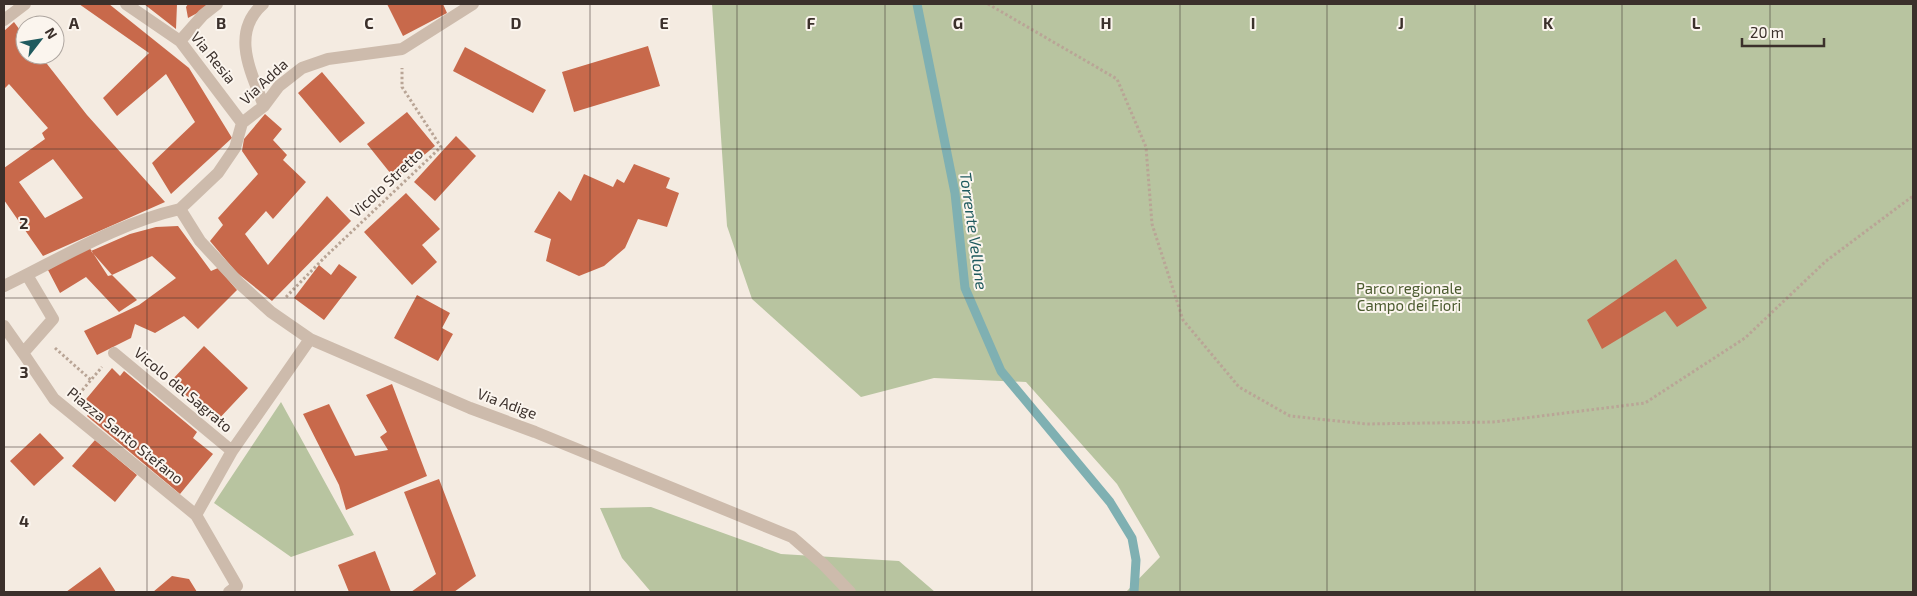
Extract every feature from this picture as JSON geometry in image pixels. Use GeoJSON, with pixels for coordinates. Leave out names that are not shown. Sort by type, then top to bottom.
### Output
{"type":"FeatureCollection","features":[{"type":"Feature","properties":{"kind":"street"},"geometry":{"type":"LineString","coordinates":[[4,20],[25,4]]}},
{"type":"Feature","properties":{"kind":"street","name":"Via Resia"},"geometry":{"type":"LineString","coordinates":[[126,4],[180,41],[242,123]]}},
{"type":"Feature","properties":{"kind":"street"},"geometry":{"type":"LineString","coordinates":[[180,41],[217,4]]}},
{"type":"Feature","properties":{"kind":"street"},"geometry":{"type":"LineString","coordinates":[[263,4],[253,13],[244,38],[249,67],[264,106]]}},
{"type":"Feature","properties":{"kind":"street","name":"Via Adda"},"geometry":{"type":"LineString","coordinates":[[242,123],[264,106],[279,86],[302,68],[328,59],[402,49],[472,4]]}},
{"type":"Feature","properties":{"kind":"street"},"geometry":{"type":"LineString","coordinates":[[4,286],[90,241],[157,214],[180,209],[218,173],[235,148],[242,123]]}},
{"type":"Feature","properties":{"kind":"street","name":"Via Adige"},"geometry":{"type":"LineString","coordinates":[[180,209],[200,241],[240,284],[271,312],[310,339],[470,408],[535,432],[792,537],[823,564],[850,592]]}},
{"type":"Feature","properties":{"kind":"street"},"geometry":{"type":"LineString","coordinates":[[23,353],[53,319],[27,275]]}},
{"type":"Feature","properties":{"kind":"street","name":"Piazza Santo Stefano"},"geometry":{"type":"LineString","coordinates":[[4,326],[54,400],[196,515]]}},
{"type":"Feature","properties":{"kind":"street"},"geometry":{"type":"LineString","coordinates":[[233,589],[196,515],[232,452],[310,339]]}},
{"type":"Feature","properties":{"kind":"street","name":"Vicolo del Sagrato"},"geometry":{"type":"LineString","coordinates":[[114,353],[232,452]]}},
{"type":"Feature","properties":{"kind":"path"},"geometry":{"type":"LineString","coordinates":[[988,4],[1117,78],[1146,147],[1152,224],[1183,320],[1239,387],[1290,416],[1366,424],[1493,422],[1645,403],[1745,338],[1826,261],[1913,196]]}},
{"type":"Feature","properties":{"kind":"path","name":"Vicolo Stretto"},"geometry":{"type":"LineString","coordinates":[[271,312],[324,258],[441,147],[402,87],[402,49]]}},
{"type":"Feature","properties":{"kind":"path","name":"Piazza Santo Stefano"},"geometry":{"type":"LineString","coordinates":[[40,334],[91,380]]}},
{"type":"Feature","properties":{"kind":"path","name":"Piazza Santo Stefano"},"geometry":{"type":"LineString","coordinates":[[75,399],[114,353]]}},
{"type":"Feature","properties":{"kind":"green space","name":"Parco regionale Campo dei Fiori"},"geometry":{"type":"Polygon","coordinates":[[[712,4],[1913,4],[1913,592],[1126,592],[1160,557],[1117,484],[1026,382],[934,378],[861,397],[752,299],[727,226],[712,4]]]}},
{"type":"Feature","properties":{"kind":"green space"},"geometry":{"type":"Polygon","coordinates":[[[281,402],[354,535],[291,557],[214,503],[281,402]]]}},
{"type":"Feature","properties":{"kind":"green space"},"geometry":{"type":"Polygon","coordinates":[[[651,507],[781,554],[899,561],[935,592],[651,592],[622,558],[600,508],[651,507]]]}},
{"type":"Feature","properties":{"kind":"building"},"geometry":{"type":"Polygon","coordinates":[[[79,4],[109,4],[189,68],[232,138],[171,194],[152,163],[195,122],[166,74],[117,116],[103,98],[149,53],[79,4]]]}},
{"type":"Feature","properties":{"kind":"building"},"geometry":{"type":"Polygon","coordinates":[[[144,4],[177,4],[176,29],[144,4]]]}},
{"type":"Feature","properties":{"kind":"building"},"geometry":{"type":"Polygon","coordinates":[[[188,4],[214,4],[188,18],[186,7],[188,4]]]}},
{"type":"Feature","properties":{"kind":"building"},"geometry":{"type":"Polygon","coordinates":[[[387,4],[443,4],[447,13],[403,36],[387,4]]]}},
{"type":"Feature","properties":{"kind":"building"},"geometry":{"type":"Polygon","coordinates":[[[14,22],[15,65],[48,65],[87,115],[165,202],[43,256],[4,200],[4,168],[45,139],[42,133],[48,128],[9,84],[4,89],[4,31],[14,22]],[[53,159],[19,182],[45,218],[83,198],[53,159]]]}},
{"type":"Feature","properties":{"kind":"building"},"geometry":{"type":"Polygon","coordinates":[[[648,46],[660,86],[574,112],[562,72],[648,46]]]}},
{"type":"Feature","properties":{"kind":"building"},"geometry":{"type":"Polygon","coordinates":[[[465,47],[546,90],[533,113],[453,71],[465,47]]]}},
{"type":"Feature","properties":{"kind":"building"},"geometry":{"type":"Polygon","coordinates":[[[322,72],[365,123],[340,143],[298,93],[322,72]]]}},
{"type":"Feature","properties":{"kind":"building"},"geometry":{"type":"Polygon","coordinates":[[[407,112],[435,146],[395,179],[367,144],[407,112]]]}},
{"type":"Feature","properties":{"kind":"building"},"geometry":{"type":"Polygon","coordinates":[[[265,114],[282,129],[273,140],[287,155],[283,160],[306,182],[273,219],[266,211],[245,234],[268,265],[327,196],[351,221],[272,301],[236,272],[210,241],[223,225],[218,218],[258,174],[242,151],[244,139],[265,114]]]}},
{"type":"Feature","properties":{"kind":"building"},"geometry":{"type":"Polygon","coordinates":[[[456,136],[476,156],[435,201],[414,182],[456,136]]]}},
{"type":"Feature","properties":{"kind":"building"},"geometry":{"type":"Polygon","coordinates":[[[634,164],[670,178],[666,188],[679,193],[667,227],[638,219],[625,248],[604,266],[579,276],[546,261],[551,239],[534,232],[559,191],[571,201],[584,174],[613,187],[617,179],[624,183],[634,164]]]}},
{"type":"Feature","properties":{"kind":"building"},"geometry":{"type":"Polygon","coordinates":[[[406,193],[440,229],[422,245],[437,262],[412,285],[364,232],[406,193]]]}},
{"type":"Feature","properties":{"kind":"building"},"geometry":{"type":"Polygon","coordinates":[[[178,226],[211,271],[218,268],[237,290],[198,329],[184,316],[155,333],[135,324],[131,338],[97,355],[84,331],[139,305],[176,278],[152,256],[112,275],[91,251],[130,234],[156,227],[178,226]]]}},
{"type":"Feature","properties":{"kind":"building"},"geometry":{"type":"Polygon","coordinates":[[[89,247],[108,276],[112,275],[137,300],[119,312],[86,277],[60,293],[48,270],[89,247]]]}},
{"type":"Feature","properties":{"kind":"building"},"geometry":{"type":"Polygon","coordinates":[[[1676,259],[1707,308],[1677,327],[1665,311],[1602,349],[1587,320],[1676,259]]]}},
{"type":"Feature","properties":{"kind":"building"},"geometry":{"type":"Polygon","coordinates":[[[339,264],[357,277],[324,320],[294,298],[319,265],[331,275],[339,264]]]}},
{"type":"Feature","properties":{"kind":"building"},"geometry":{"type":"Polygon","coordinates":[[[417,295],[450,313],[442,328],[453,334],[438,361],[394,338],[417,295]]]}},
{"type":"Feature","properties":{"kind":"building"},"geometry":{"type":"Polygon","coordinates":[[[204,346],[248,388],[215,423],[171,381],[204,346]]]}},
{"type":"Feature","properties":{"kind":"building"},"geometry":{"type":"Polygon","coordinates":[[[112,368],[120,376],[124,371],[197,432],[193,438],[213,454],[180,494],[87,416],[91,411],[82,404],[112,368]]]}},
{"type":"Feature","properties":{"kind":"building"},"geometry":{"type":"Polygon","coordinates":[[[392,384],[427,476],[346,510],[339,485],[303,414],[329,404],[355,456],[388,450],[380,437],[387,432],[366,395],[392,384]]]}},
{"type":"Feature","properties":{"kind":"building"},"geometry":{"type":"Polygon","coordinates":[[[40,433],[64,458],[34,486],[10,461],[40,433]]]}},
{"type":"Feature","properties":{"kind":"building"},"geometry":{"type":"Polygon","coordinates":[[[95,440],[137,475],[115,502],[72,466],[95,440]]]}},
{"type":"Feature","properties":{"kind":"building"},"geometry":{"type":"Polygon","coordinates":[[[439,479],[476,576],[454,592],[411,592],[436,574],[404,492],[439,479]]]}},
{"type":"Feature","properties":{"kind":"building"},"geometry":{"type":"Polygon","coordinates":[[[375,551],[391,592],[349,592],[338,565],[375,551]]]}},
{"type":"Feature","properties":{"kind":"building"},"geometry":{"type":"Polygon","coordinates":[[[100,567],[116,592],[66,592],[100,567]]]}},
{"type":"Feature","properties":{"kind":"building"},"geometry":{"type":"Polygon","coordinates":[[[172,576],[189,579],[197,592],[153,592],[172,576]]]}},
{"type":"Feature","properties":{"kind":"waterway","name":"Torrente Vellone"},"geometry":{"type":"LineString","coordinates":[[917,4],[955,193],[965,288],[1001,371],[1110,502],[1132,538],[1136,560],[1134,592]]}}]}
